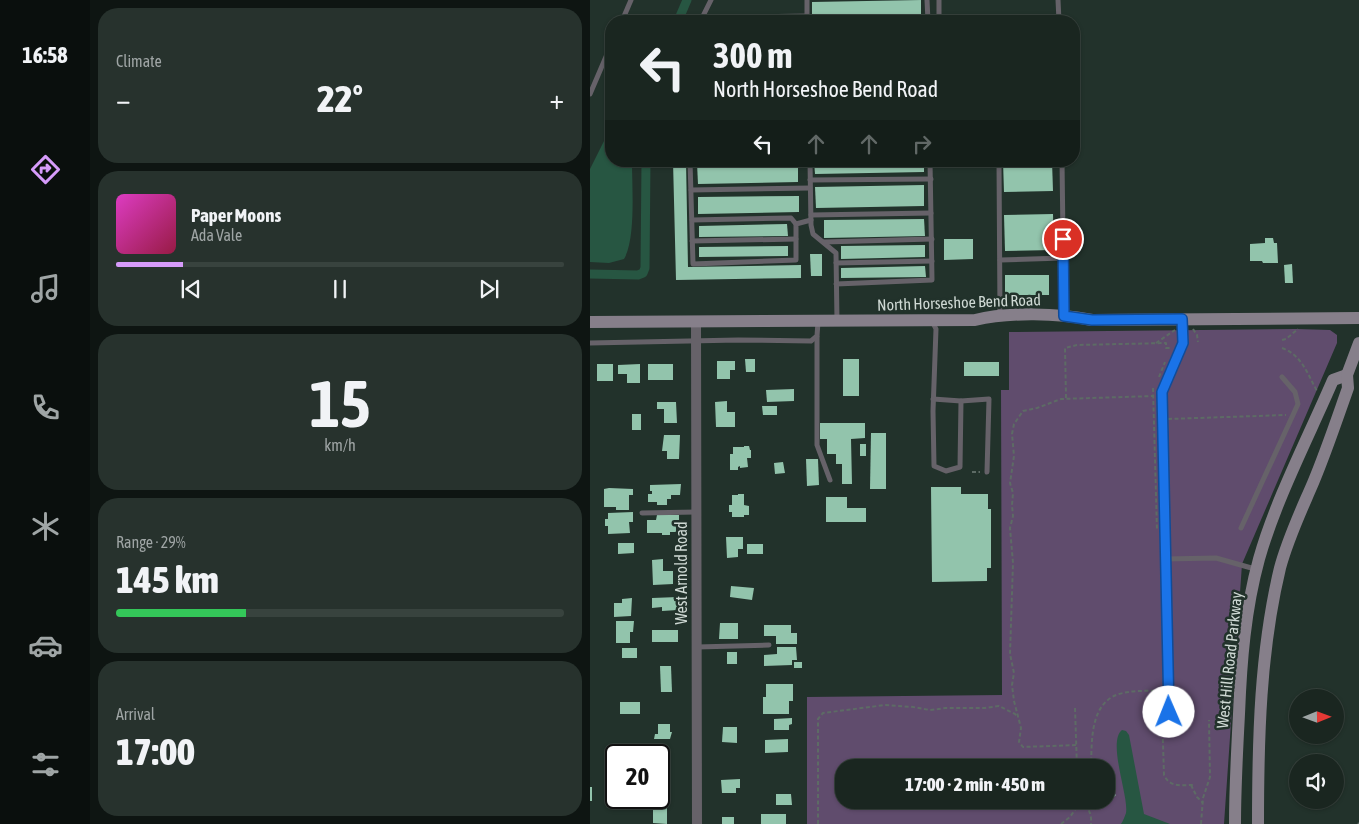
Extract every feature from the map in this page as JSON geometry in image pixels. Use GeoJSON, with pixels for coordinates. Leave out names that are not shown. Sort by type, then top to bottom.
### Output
{"type":"FeatureCollection","features":[{"type":"Feature","properties":{"kind":"street","name":"North Horseshoe Bend Road"},"geometry":{"type":"LineString","coordinates":[[590,322],[932,321],[975,320],[1000,316],[1064,316],[1092,320],[1359,318]]}},
{"type":"Feature","properties":{"kind":"street","name":"West Arnold Road"},"geometry":{"type":"LineString","coordinates":[[696,323],[697,824]]}},
{"type":"Feature","properties":{"kind":"street"},"geometry":{"type":"LineString","coordinates":[[1258,824],[1263,679],[1273,598],[1292,531],[1313,483],[1348,388],[1347,375],[1359,343]]}},
{"type":"Feature","properties":{"kind":"street","name":"West Hill Road Parkway"},"geometry":{"type":"LineString","coordinates":[[1235,824],[1240,678],[1244,635],[1256,570],[1270,523],[1333,380],[1347,375]]}},
{"type":"Feature","properties":{"kind":"lane"},"geometry":{"type":"LineString","coordinates":[[625,15],[631,0]]}},
{"type":"Feature","properties":{"kind":"lane"},"geometry":{"type":"LineString","coordinates":[[704,15],[711,0]]}},
{"type":"Feature","properties":{"kind":"lane"},"geometry":{"type":"LineString","coordinates":[[807,0],[807,15]]}},
{"type":"Feature","properties":{"kind":"lane"},"geometry":{"type":"LineString","coordinates":[[927,0],[928,15]]}},
{"type":"Feature","properties":{"kind":"lane"},"geometry":{"type":"LineString","coordinates":[[939,0],[939,15]]}},
{"type":"Feature","properties":{"kind":"lane"},"geometry":{"type":"LineString","coordinates":[[1058,0],[1058,15]]}},
{"type":"Feature","properties":{"kind":"lane"},"geometry":{"type":"LineString","coordinates":[[590,94],[605,60]]}},
{"type":"Feature","properties":{"kind":"lane"},"geometry":{"type":"LineString","coordinates":[[690,167],[693,264],[796,260],[796,224],[791,218],[692,220]]}},
{"type":"Feature","properties":{"kind":"lane"},"geometry":{"type":"LineString","coordinates":[[810,167],[813,234],[836,253],[837,322]]}},
{"type":"Feature","properties":{"kind":"lane"},"geometry":{"type":"LineString","coordinates":[[836,284],[932,280],[930,167]]}},
{"type":"Feature","properties":{"kind":"lane"},"geometry":{"type":"LineString","coordinates":[[998,167],[1000,316]]}},
{"type":"Feature","properties":{"kind":"lane"},"geometry":{"type":"LineString","coordinates":[[1062,167],[1064,316]]}},
{"type":"Feature","properties":{"kind":"lane"},"geometry":{"type":"LineString","coordinates":[[810,180],[930,179]]}},
{"type":"Feature","properties":{"kind":"lane"},"geometry":{"type":"LineString","coordinates":[[691,190],[810,188]]}},
{"type":"Feature","properties":{"kind":"lane"},"geometry":{"type":"LineString","coordinates":[[796,224],[811,218],[931,214]]}},
{"type":"Feature","properties":{"kind":"lane"},"geometry":{"type":"LineString","coordinates":[[692,240],[796,239]]}},
{"type":"Feature","properties":{"kind":"lane"},"geometry":{"type":"LineString","coordinates":[[824,242],[932,239]]}},
{"type":"Feature","properties":{"kind":"lane"},"geometry":{"type":"LineString","coordinates":[[1000,260],[1063,258]]}},
{"type":"Feature","properties":{"kind":"lane"},"geometry":{"type":"LineString","coordinates":[[836,263],[932,261]]}},
{"type":"Feature","properties":{"kind":"lane"},"geometry":{"type":"LineString","coordinates":[[1169,712],[1162,392],[1183,343],[1182,319]]}},
{"type":"Feature","properties":{"kind":"lane"},"geometry":{"type":"LineString","coordinates":[[932,321],[936,329],[933,400],[934,466],[946,471],[960,467],[962,401]]}},
{"type":"Feature","properties":{"kind":"lane"},"geometry":{"type":"LineString","coordinates":[[818,322],[817,445],[830,480]]}},
{"type":"Feature","properties":{"kind":"lane"},"geometry":{"type":"LineString","coordinates":[[590,343],[738,340],[812,341],[817,336]]}},
{"type":"Feature","properties":{"kind":"lane"},"geometry":{"type":"LineString","coordinates":[[1241,528],[1298,404],[1295,392],[1282,377]]}},
{"type":"Feature","properties":{"kind":"lane"},"geometry":{"type":"LineString","coordinates":[[933,400],[962,401],[989,399],[987,472]]}},
{"type":"Feature","properties":{"kind":"lane"},"geometry":{"type":"LineString","coordinates":[[642,513],[696,512]]}},
{"type":"Feature","properties":{"kind":"lane"},"geometry":{"type":"LineString","coordinates":[[1165,559],[1216,558],[1256,570]]}},
{"type":"Feature","properties":{"kind":"lane"},"geometry":{"type":"LineString","coordinates":[[697,647],[768,645]]}},
{"type":"Feature","properties":{"kind":"path"},"geometry":{"type":"LineString","coordinates":[[1282,340],[1299,328]]}},
{"type":"Feature","properties":{"kind":"path"},"geometry":{"type":"LineString","coordinates":[[1193,329],[1197,334],[1198,342]]}},
{"type":"Feature","properties":{"kind":"path"},"geometry":{"type":"LineString","coordinates":[[1156,343],[1174,330]]}},
{"type":"Feature","properties":{"kind":"path"},"geometry":{"type":"LineString","coordinates":[[1066,398],[1065,348],[1074,345],[1166,343],[1166,348],[1172,348]]}},
{"type":"Feature","properties":{"kind":"path"},"geometry":{"type":"LineString","coordinates":[[1282,348],[1305,367],[1319,393]]}},
{"type":"Feature","properties":{"kind":"path"},"geometry":{"type":"LineString","coordinates":[[1159,377],[1165,362]]}},
{"type":"Feature","properties":{"kind":"path"},"geometry":{"type":"LineString","coordinates":[[1076,745],[1023,747],[1019,742],[1021,728],[1014,701],[1012,685],[1014,673],[1010,659],[1013,563],[1010,528],[1013,516],[1013,493],[1010,482],[1014,456],[1012,434],[1016,420],[1023,410],[1066,398],[1154,396]]}},
{"type":"Feature","properties":{"kind":"path"},"geometry":{"type":"LineString","coordinates":[[1167,419],[1286,415]]}},
{"type":"Feature","properties":{"kind":"path"},"geometry":{"type":"LineString","coordinates":[[1092,759],[1094,725],[1098,711],[1108,699],[1121,693],[1162,691]]}},
{"type":"Feature","properties":{"kind":"path"},"geometry":{"type":"LineString","coordinates":[[818,824],[818,719],[823,713],[885,705],[917,707],[930,710],[999,706],[1015,714],[1020,719]]}},
{"type":"Feature","properties":{"kind":"path"},"geometry":{"type":"LineString","coordinates":[[1075,708],[1077,759]]}},
{"type":"Feature","properties":{"kind":"path"},"geometry":{"type":"LineString","coordinates":[[1201,824],[1203,803],[1210,777],[1209,720]]}},
{"type":"Feature","properties":{"kind":"path"},"geometry":{"type":"LineString","coordinates":[[1191,785],[1197,797],[1203,803]]}},
{"type":"Feature","properties":{"kind":"path"},"geometry":{"type":"LineString","coordinates":[[1061,824],[1070,817],[1075,809]]}},
{"type":"Feature","properties":{"kind":"path"},"geometry":{"type":"LineString","coordinates":[[1088,809],[1091,824]]}},
{"type":"Feature","properties":{"kind":"shaded area"},"geometry":{"type":"Polygon","coordinates":[[[605,139],[605,167],[632,167],[632,226],[628,250],[624,259],[609,263],[590,262],[590,169],[605,139]]]}},
{"type":"Feature","properties":{"kind":"shaded area"},"geometry":{"type":"Polygon","coordinates":[[[1296,329],[1330,330],[1337,335],[1337,343],[1242,564],[1224,824],[807,824],[807,697],[1002,695],[1001,390],[1009,390],[1009,332],[1296,329]]]}},
{"type":"Feature","properties":{"kind":"shaded area"},"geometry":{"type":"Polygon","coordinates":[[[1122,730],[1126,731],[1129,735],[1144,814],[1170,824],[1121,824],[1126,813],[1117,757],[1118,736],[1122,730]]]}},
{"type":"Feature","properties":{"kind":"building"},"geometry":{"type":"Polygon","coordinates":[[[921,0],[921,15],[812,15],[812,2],[921,0]]]}},
{"type":"Feature","properties":{"kind":"building"},"geometry":{"type":"Polygon","coordinates":[[[673,167],[686,167],[688,267],[801,265],[801,278],[676,280],[673,167]]]}},
{"type":"Feature","properties":{"kind":"building"},"geometry":{"type":"Polygon","coordinates":[[[697,167],[798,167],[798,182],[698,184],[697,167]]]}},
{"type":"Feature","properties":{"kind":"building"},"geometry":{"type":"Polygon","coordinates":[[[814,167],[924,167],[924,172],[815,174],[814,167]]]}},
{"type":"Feature","properties":{"kind":"building"},"geometry":{"type":"Polygon","coordinates":[[[1003,167],[1052,167],[1053,191],[1004,192],[1003,167]]]}},
{"type":"Feature","properties":{"kind":"building"},"geometry":{"type":"Polygon","coordinates":[[[924,185],[924,206],[816,208],[815,187],[924,185]]]}},
{"type":"Feature","properties":{"kind":"building"},"geometry":{"type":"Polygon","coordinates":[[[799,196],[799,212],[698,214],[698,197],[799,196]]]}},
{"type":"Feature","properties":{"kind":"building"},"geometry":{"type":"Polygon","coordinates":[[[1053,214],[1054,250],[1005,251],[1004,215],[1053,214]]]}},
{"type":"Feature","properties":{"kind":"building"},"geometry":{"type":"Polygon","coordinates":[[[924,219],[925,236],[824,238],[824,220],[924,219]]]}},
{"type":"Feature","properties":{"kind":"building"},"geometry":{"type":"Polygon","coordinates":[[[787,224],[788,236],[699,237],[699,226],[787,224]]]}},
{"type":"Feature","properties":{"kind":"building"},"geometry":{"type":"Polygon","coordinates":[[[1265,238],[1273,238],[1274,243],[1277,243],[1278,263],[1250,261],[1250,244],[1265,243],[1265,238]]]}},
{"type":"Feature","properties":{"kind":"building"},"geometry":{"type":"Polygon","coordinates":[[[944,239],[973,239],[973,259],[944,260],[944,239]]]}},
{"type":"Feature","properties":{"kind":"building"},"geometry":{"type":"Polygon","coordinates":[[[925,245],[925,257],[841,259],[841,246],[925,245]]]}},
{"type":"Feature","properties":{"kind":"building"},"geometry":{"type":"Polygon","coordinates":[[[788,246],[788,256],[699,257],[699,247],[788,246]]]}},
{"type":"Feature","properties":{"kind":"building"},"geometry":{"type":"Polygon","coordinates":[[[810,254],[822,254],[822,276],[811,276],[810,254]]]}},
{"type":"Feature","properties":{"kind":"building"},"geometry":{"type":"Polygon","coordinates":[[[1292,264],[1293,283],[1285,283],[1284,265],[1292,264]]]}},
{"type":"Feature","properties":{"kind":"building"},"geometry":{"type":"Polygon","coordinates":[[[925,266],[926,277],[841,278],[841,268],[925,266]]]}},
{"type":"Feature","properties":{"kind":"building"},"geometry":{"type":"Polygon","coordinates":[[[1005,275],[1049,275],[1049,295],[1005,295],[1005,275]]]}},
{"type":"Feature","properties":{"kind":"building"},"geometry":{"type":"Polygon","coordinates":[[[745,359],[755,359],[755,372],[746,372],[745,359]]]}},
{"type":"Feature","properties":{"kind":"building"},"geometry":{"type":"Polygon","coordinates":[[[843,359],[859,359],[859,396],[843,396],[843,359]]]}},
{"type":"Feature","properties":{"kind":"building"},"geometry":{"type":"Polygon","coordinates":[[[717,361],[735,361],[735,370],[730,370],[730,379],[717,379],[717,361]]]}},
{"type":"Feature","properties":{"kind":"building"},"geometry":{"type":"Polygon","coordinates":[[[964,362],[999,362],[999,376],[964,376],[964,362]]]}},
{"type":"Feature","properties":{"kind":"building"},"geometry":{"type":"Polygon","coordinates":[[[597,364],[613,364],[613,381],[597,381],[597,364]]]}},
{"type":"Feature","properties":{"kind":"building"},"geometry":{"type":"Polygon","coordinates":[[[640,364],[640,383],[627,383],[627,374],[618,374],[618,365],[640,364]]]}},
{"type":"Feature","properties":{"kind":"building"},"geometry":{"type":"Polygon","coordinates":[[[648,364],[673,364],[673,380],[648,380],[648,364]]]}},
{"type":"Feature","properties":{"kind":"building"},"geometry":{"type":"Polygon","coordinates":[[[794,389],[794,401],[767,402],[766,390],[794,389]]]}},
{"type":"Feature","properties":{"kind":"building"},"geometry":{"type":"Polygon","coordinates":[[[727,401],[727,412],[735,412],[735,427],[716,427],[715,402],[727,401]]]}},
{"type":"Feature","properties":{"kind":"building"},"geometry":{"type":"Polygon","coordinates":[[[657,402],[676,402],[677,423],[664,423],[664,409],[657,409],[657,402]]]}},
{"type":"Feature","properties":{"kind":"building"},"geometry":{"type":"Polygon","coordinates":[[[762,406],[777,406],[777,415],[763,415],[762,406]]]}},
{"type":"Feature","properties":{"kind":"building"},"geometry":{"type":"Polygon","coordinates":[[[632,414],[641,414],[641,430],[632,430],[632,414]]]}},
{"type":"Feature","properties":{"kind":"building"},"geometry":{"type":"Polygon","coordinates":[[[820,423],[865,423],[865,438],[851,439],[852,484],[842,484],[842,464],[836,464],[836,454],[827,454],[827,439],[820,439],[820,423]]]}},
{"type":"Feature","properties":{"kind":"building"},"geometry":{"type":"Polygon","coordinates":[[[871,433],[886,433],[886,489],[870,489],[871,433]]]}},
{"type":"Feature","properties":{"kind":"building"},"geometry":{"type":"Polygon","coordinates":[[[664,435],[680,435],[679,459],[667,459],[667,451],[662,451],[664,435]]]}},
{"type":"Feature","properties":{"kind":"building"},"geometry":{"type":"Polygon","coordinates":[[[860,444],[866,444],[866,456],[860,456],[860,444]]]}},
{"type":"Feature","properties":{"kind":"building"},"geometry":{"type":"Polygon","coordinates":[[[749,446],[751,450],[751,458],[747,458],[748,467],[740,468],[740,466],[738,470],[730,470],[730,454],[733,454],[733,447],[749,446]]]}},
{"type":"Feature","properties":{"kind":"building"},"geometry":{"type":"Polygon","coordinates":[[[806,459],[818,459],[819,485],[807,486],[806,459]]]}},
{"type":"Feature","properties":{"kind":"building"},"geometry":{"type":"Polygon","coordinates":[[[783,462],[785,473],[775,474],[774,463],[783,462]]]}},
{"type":"Feature","properties":{"kind":"building"},"geometry":{"type":"Polygon","coordinates":[[[681,484],[680,495],[671,495],[671,499],[667,499],[667,505],[657,505],[657,502],[648,502],[648,494],[652,494],[650,485],[681,484]]]}},
{"type":"Feature","properties":{"kind":"building"},"geometry":{"type":"Polygon","coordinates":[[[931,487],[961,487],[961,494],[988,494],[988,509],[991,509],[991,568],[987,568],[987,581],[932,582],[931,487]]]}},
{"type":"Feature","properties":{"kind":"building"},"geometry":{"type":"Polygon","coordinates":[[[604,489],[633,489],[633,495],[629,495],[629,510],[616,510],[616,507],[604,507],[604,489]]]}},
{"type":"Feature","properties":{"kind":"building"},"geometry":{"type":"Polygon","coordinates":[[[744,494],[744,505],[749,506],[749,515],[732,517],[732,512],[729,512],[729,505],[732,505],[732,495],[744,494]]]}},
{"type":"Feature","properties":{"kind":"building"},"geometry":{"type":"Polygon","coordinates":[[[826,497],[847,497],[847,508],[866,508],[866,522],[826,522],[826,497]]]}},
{"type":"Feature","properties":{"kind":"building"},"geometry":{"type":"Polygon","coordinates":[[[633,512],[633,522],[629,522],[630,533],[608,534],[608,526],[605,526],[605,519],[608,519],[608,513],[633,512]]]}},
{"type":"Feature","properties":{"kind":"building"},"geometry":{"type":"Polygon","coordinates":[[[657,515],[679,515],[679,527],[676,527],[676,532],[670,532],[670,535],[647,533],[647,520],[656,520],[657,515]]]}},
{"type":"Feature","properties":{"kind":"building"},"geometry":{"type":"Polygon","coordinates":[[[726,537],[743,537],[743,549],[738,549],[738,557],[727,558],[726,537]]]}},
{"type":"Feature","properties":{"kind":"building"},"geometry":{"type":"Polygon","coordinates":[[[618,543],[634,543],[634,553],[618,554],[618,543]]]}},
{"type":"Feature","properties":{"kind":"building"},"geometry":{"type":"Polygon","coordinates":[[[747,544],[763,544],[763,554],[747,554],[747,544]]]}},
{"type":"Feature","properties":{"kind":"building"},"geometry":{"type":"Polygon","coordinates":[[[663,559],[663,571],[673,571],[673,584],[653,585],[652,560],[663,559]]]}},
{"type":"Feature","properties":{"kind":"building"},"geometry":{"type":"Polygon","coordinates":[[[731,586],[754,588],[752,600],[730,597],[731,586]]]}},
{"type":"Feature","properties":{"kind":"building"},"geometry":{"type":"Polygon","coordinates":[[[678,597],[678,610],[662,611],[662,607],[652,608],[652,598],[678,597]]]}},
{"type":"Feature","properties":{"kind":"building"},"geometry":{"type":"Polygon","coordinates":[[[632,598],[631,616],[614,617],[614,603],[622,603],[622,599],[632,598]]]}},
{"type":"Feature","properties":{"kind":"building"},"geometry":{"type":"Polygon","coordinates":[[[616,621],[634,621],[633,632],[630,632],[630,643],[616,643],[616,621]]]}},
{"type":"Feature","properties":{"kind":"building"},"geometry":{"type":"Polygon","coordinates":[[[720,623],[738,623],[738,639],[719,639],[720,623]]]}},
{"type":"Feature","properties":{"kind":"building"},"geometry":{"type":"Polygon","coordinates":[[[764,625],[791,625],[791,633],[797,633],[797,644],[776,644],[776,636],[764,636],[764,625]]]}},
{"type":"Feature","properties":{"kind":"building"},"geometry":{"type":"Polygon","coordinates":[[[652,630],[678,630],[678,642],[652,642],[652,630]]]}},
{"type":"Feature","properties":{"kind":"building"},"geometry":{"type":"Polygon","coordinates":[[[777,647],[796,647],[797,660],[792,660],[792,665],[764,666],[764,655],[777,654],[777,647]]]}},
{"type":"Feature","properties":{"kind":"building"},"geometry":{"type":"Polygon","coordinates":[[[622,648],[637,648],[637,658],[622,658],[622,648]]]}},
{"type":"Feature","properties":{"kind":"building"},"geometry":{"type":"Polygon","coordinates":[[[727,652],[737,652],[737,664],[727,664],[727,652]]]}},
{"type":"Feature","properties":{"kind":"building"},"geometry":{"type":"Polygon","coordinates":[[[794,662],[802,662],[802,668],[794,668],[794,662]]]}},
{"type":"Feature","properties":{"kind":"building"},"geometry":{"type":"Polygon","coordinates":[[[660,666],[671,666],[672,692],[661,692],[660,666]]]}},
{"type":"Feature","properties":{"kind":"building"},"geometry":{"type":"Polygon","coordinates":[[[766,684],[793,684],[793,701],[789,701],[789,714],[763,714],[763,697],[766,697],[766,684]]]}},
{"type":"Feature","properties":{"kind":"building"},"geometry":{"type":"Polygon","coordinates":[[[620,702],[640,702],[640,714],[620,714],[620,702]]]}},
{"type":"Feature","properties":{"kind":"building"},"geometry":{"type":"Polygon","coordinates":[[[792,718],[789,730],[774,730],[774,719],[792,718]]]}},
{"type":"Feature","properties":{"kind":"building"},"geometry":{"type":"Polygon","coordinates":[[[658,724],[670,724],[670,732],[672,732],[670,739],[654,739],[655,734],[658,734],[658,724]]]}},
{"type":"Feature","properties":{"kind":"building"},"geometry":{"type":"Polygon","coordinates":[[[723,727],[737,727],[737,743],[722,742],[723,727]]]}},
{"type":"Feature","properties":{"kind":"building"},"geometry":{"type":"Polygon","coordinates":[[[788,739],[788,752],[765,753],[765,740],[788,739]]]}},
{"type":"Feature","properties":{"kind":"building"},"geometry":{"type":"Polygon","coordinates":[[[740,779],[740,788],[736,788],[736,793],[722,793],[721,780],[740,779]]]}},
{"type":"Feature","properties":{"kind":"building"},"geometry":{"type":"Polygon","coordinates":[[[590,787],[592,787],[592,801],[590,801],[590,787]]]}},
{"type":"Feature","properties":{"kind":"building"},"geometry":{"type":"Polygon","coordinates":[[[776,794],[791,794],[792,805],[776,805],[776,794]]]}},
{"type":"Feature","properties":{"kind":"building"},"geometry":{"type":"Polygon","coordinates":[[[653,809],[667,809],[667,824],[653,823],[653,809]]]}},
{"type":"Feature","properties":{"kind":"building"},"geometry":{"type":"Polygon","coordinates":[[[761,814],[786,814],[786,824],[761,824],[761,814]]]}},
{"type":"Feature","properties":{"kind":"building"},"geometry":{"type":"Polygon","coordinates":[[[722,817],[734,817],[734,824],[722,824],[722,817]]]}},
{"type":"Feature","properties":{"kind":"waterway"},"geometry":{"type":"LineString","coordinates":[[681,15],[687,0]]}},
{"type":"Feature","properties":{"kind":"waterway"},"geometry":{"type":"LineString","coordinates":[[590,274],[638,275],[643,273],[645,268],[646,167]]}},
{"type":"Feature","properties":{"kind":"route"},"geometry":{"type":"LineString","coordinates":[[1063,239],[1064,316],[1092,320],[1182,319],[1183,343],[1162,392],[1169,712]]}}]}
